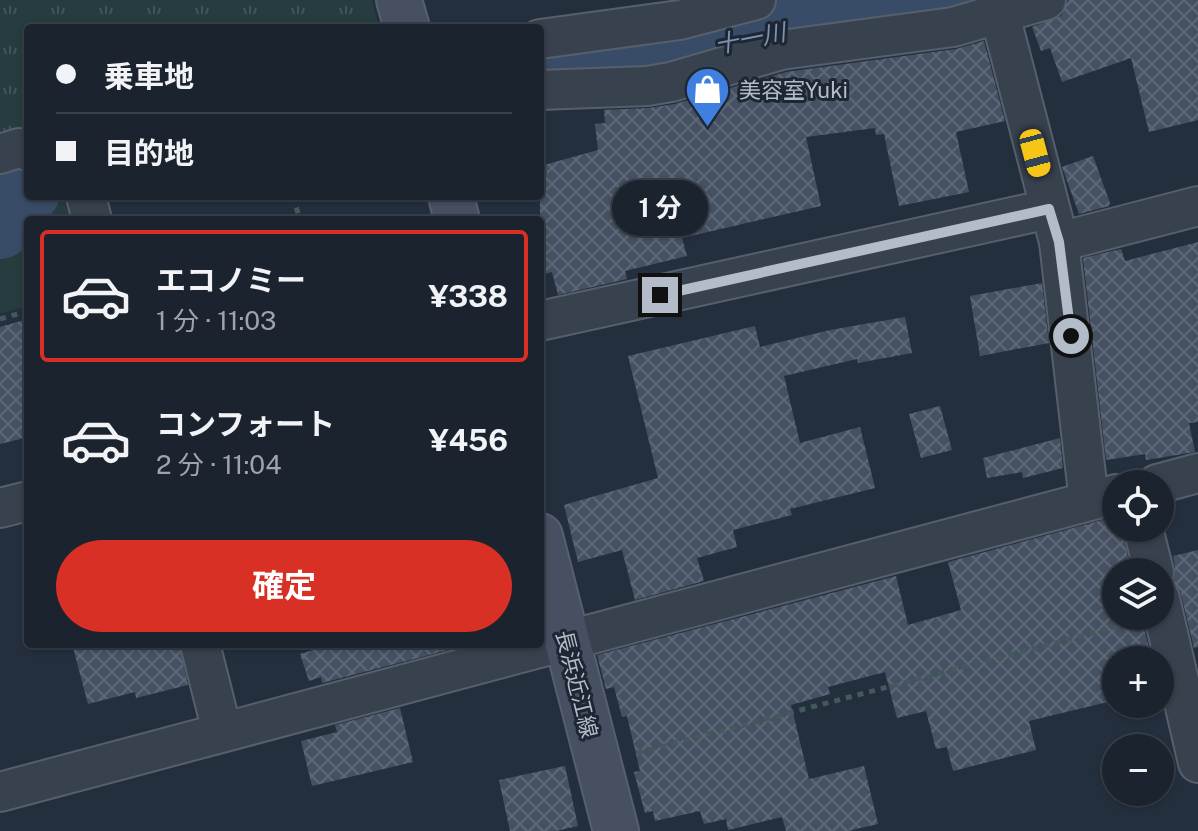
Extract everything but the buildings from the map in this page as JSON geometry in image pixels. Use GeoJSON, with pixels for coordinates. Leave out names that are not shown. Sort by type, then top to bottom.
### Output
{"type":"FeatureCollection","features":[{"type":"Feature","properties":{"kind":"main road"},"geometry":{"type":"LineString","coordinates":[[399,0],[406,24]]}},
{"type":"Feature","properties":{"kind":"main road","name":"長浜近江線"},"geometry":{"type":"LineString","coordinates":[[544,552],[616,831]]}},
{"type":"Feature","properties":{"kind":"street"},"geometry":{"type":"LineString","coordinates":[[544,38],[680,20],[756,0]]}},
{"type":"Feature","properties":{"kind":"street"},"geometry":{"type":"LineString","coordinates":[[544,90],[647,86],[781,50],[953,27],[1046,0]]}},
{"type":"Feature","properties":{"kind":"street"},"geometry":{"type":"LineString","coordinates":[[1000,15],[1054,226],[1102,491]]}},
{"type":"Feature","properties":{"kind":"street"},"geometry":{"type":"LineString","coordinates":[[0,154],[19,148],[24,150]]}},
{"type":"Feature","properties":{"kind":"street"},"geometry":{"type":"LineString","coordinates":[[544,320],[1054,226],[1198,206]]}},
{"type":"Feature","properties":{"kind":"street"},"geometry":{"type":"LineString","coordinates":[[1174,479],[1198,473]]}},
{"type":"Feature","properties":{"kind":"street"},"geometry":{"type":"LineString","coordinates":[[544,646],[1102,497]]}},
{"type":"Feature","properties":{"kind":"street"},"geometry":{"type":"LineString","coordinates":[[0,508],[24,502]]}},
{"type":"Feature","properties":{"kind":"street"},"geometry":{"type":"LineString","coordinates":[[1158,630],[1198,763]]}},
{"type":"Feature","properties":{"kind":"street"},"geometry":{"type":"LineString","coordinates":[[201,648],[222,731]]}},
{"type":"Feature","properties":{"kind":"street"},"geometry":{"type":"LineString","coordinates":[[0,792],[536,648]]}},
{"type":"Feature","properties":{"kind":"path"},"geometry":{"type":"LineString","coordinates":[[0,319],[24,312]]}},
{"type":"Feature","properties":{"kind":"path"},"geometry":{"type":"LineString","coordinates":[[597,764],[1102,624]]}},
{"type":"Feature","properties":{"kind":"green space"},"geometry":{"type":"Polygon","coordinates":[[[0,0],[372,0],[378,24],[24,24],[24,139],[0,146],[0,0]]]}},
{"type":"Feature","properties":{"kind":"green space"},"geometry":{"type":"Polygon","coordinates":[[[24,166],[24,177],[0,208],[0,172],[24,166]]]}},
{"type":"Feature","properties":{"kind":"green space"},"geometry":{"type":"Polygon","coordinates":[[[33,200],[72,200],[76,216],[24,216],[24,307],[0,314],[0,243],[33,200]]]}},
{"type":"Feature","properties":{"kind":"waterway","name":"十一川"},"geometry":{"type":"LineString","coordinates":[[544,73],[656,60],[731,41],[959,0]]}},
{"type":"Feature","properties":{"kind":"waterway","name":"十一川"},"geometry":{"type":"LineString","coordinates":[[0,227],[24,197]]}},
{"type":"Feature","properties":{"kind":"place","name":"美容室Yuki"},"geometry":{"type":"Point","coordinates":[708,129]}},
{"type":"Feature","properties":{"kind":"route"},"geometry":{"type":"LineString","coordinates":[[660,295],[1049,209],[1059,242],[1071,336]]}}]}
